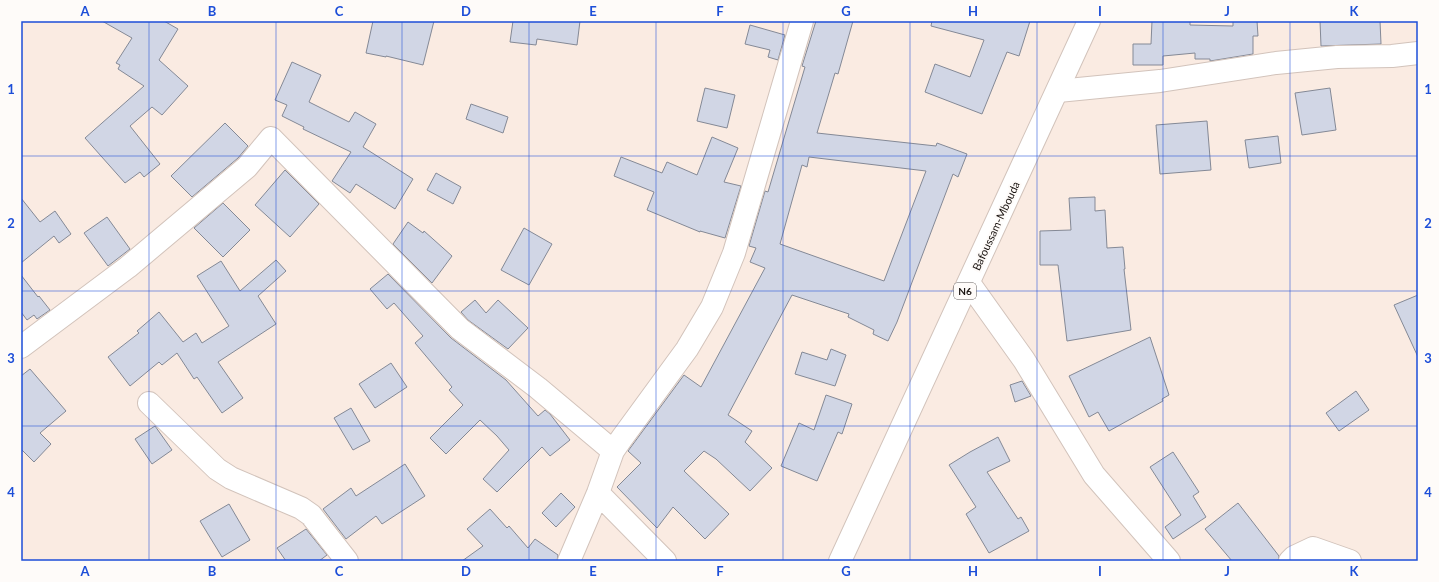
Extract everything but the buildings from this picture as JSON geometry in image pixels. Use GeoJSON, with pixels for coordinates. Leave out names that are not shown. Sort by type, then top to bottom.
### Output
{"type":"FeatureCollection","features":[{"type":"Feature","properties":{"kind":"main road"},"geometry":{"type":"LineString","coordinates":[[569,561],[598,493],[613,451],[687,349],[712,307],[734,253],[802,21]]}},
{"type":"Feature","properties":{"kind":"main road","name":"Bafoussam-Mbouda"},"geometry":{"type":"LineString","coordinates":[[840,561],[1089,21]]}},
{"type":"Feature","properties":{"kind":"main road"},"geometry":{"type":"LineString","coordinates":[[1058,91],[1160,81],[1276,64],[1337,57],[1392,56],[1418,53]]}},
{"type":"Feature","properties":{"kind":"main road"},"geometry":{"type":"LineString","coordinates":[[21,347],[128,267],[248,166],[270,138],[460,329],[538,388],[613,451]]}},
{"type":"Feature","properties":{"kind":"main road"},"geometry":{"type":"LineString","coordinates":[[969,282],[1024,360],[1094,475],[1169,561]]}},
{"type":"Feature","properties":{"kind":"main road"},"geometry":{"type":"LineString","coordinates":[[149,403],[217,468],[231,478],[301,508],[311,515],[347,561]]}},
{"type":"Feature","properties":{"kind":"main road"},"geometry":{"type":"LineString","coordinates":[[598,493],[665,561]]}},
{"type":"Feature","properties":{"kind":"main road"},"geometry":{"type":"LineString","coordinates":[[1290,561],[1294,557],[1314,548],[1350,561]]}}]}
